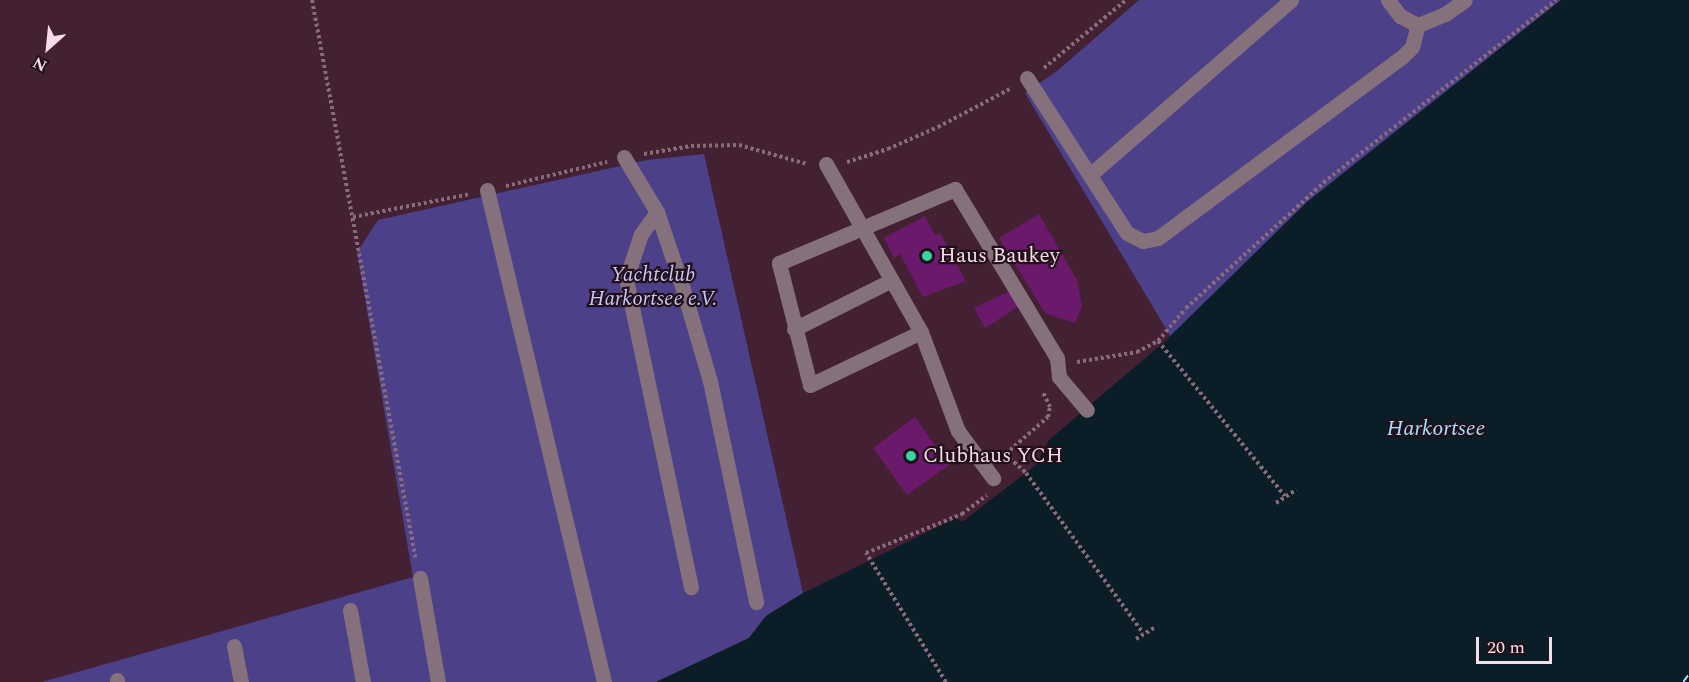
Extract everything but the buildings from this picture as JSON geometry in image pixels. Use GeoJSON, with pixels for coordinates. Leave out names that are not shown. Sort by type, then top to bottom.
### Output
{"type":"FeatureCollection","features":[{"type":"Feature","properties":{"kind":"lane"},"geometry":{"type":"LineString","coordinates":[[1091,174],[1291,0]]}},
{"type":"Feature","properties":{"kind":"lane"},"geometry":{"type":"LineString","coordinates":[[1388,0],[1400,16],[1418,25],[1445,14],[1465,0]]}},
{"type":"Feature","properties":{"kind":"lane"},"geometry":{"type":"LineString","coordinates":[[1027,78],[1127,233],[1143,241],[1158,238],[1402,57],[1412,47],[1418,25]]}},
{"type":"Feature","properties":{"kind":"lane"},"geometry":{"type":"LineString","coordinates":[[624,157],[657,212],[710,381],[756,602]]}},
{"type":"Feature","properties":{"kind":"lane"},"geometry":{"type":"LineString","coordinates":[[826,164],[861,230],[921,332],[958,431],[990,474]]}},
{"type":"Feature","properties":{"kind":"lane"},"geometry":{"type":"LineString","coordinates":[[921,332],[810,385],[779,263],[955,189],[1057,358],[1059,377],[1086,410]]}},
{"type":"Feature","properties":{"kind":"lane"},"geometry":{"type":"LineString","coordinates":[[487,190],[604,682]]}},
{"type":"Feature","properties":{"kind":"lane"},"geometry":{"type":"LineString","coordinates":[[657,212],[641,234],[626,279],[691,586]]}},
{"type":"Feature","properties":{"kind":"lane"},"geometry":{"type":"LineString","coordinates":[[794,329],[890,280]]}},
{"type":"Feature","properties":{"kind":"lane"},"geometry":{"type":"LineString","coordinates":[[420,578],[438,682]]}},
{"type":"Feature","properties":{"kind":"lane"},"geometry":{"type":"LineString","coordinates":[[350,610],[363,682]]}},
{"type":"Feature","properties":{"kind":"lane"},"geometry":{"type":"LineString","coordinates":[[234,646],[241,682]]}},
{"type":"Feature","properties":{"kind":"path"},"geometry":{"type":"LineString","coordinates":[[312,0],[420,578]]}},
{"type":"Feature","properties":{"kind":"path"},"geometry":{"type":"LineString","coordinates":[[353,217],[487,190],[624,157],[691,146],[739,145],[804,164],[826,164],[888,149],[991,101],[1027,78],[1126,0]]}},
{"type":"Feature","properties":{"kind":"path"},"geometry":{"type":"LineString","coordinates":[[946,682],[866,553],[962,514],[987,495],[975,481],[990,474],[1005,454],[1048,417],[1050,407],[1039,384],[1067,361],[1137,352],[1158,341],[1194,300],[1319,186],[1556,0]]}},
{"type":"Feature","properties":{"kind":"path"},"geometry":{"type":"LineString","coordinates":[[1158,341],[1285,496]]}},
{"type":"Feature","properties":{"kind":"path"},"geometry":{"type":"LineString","coordinates":[[1005,454],[1026,473],[1143,633]]}},
{"type":"Feature","properties":{"kind":"path"},"geometry":{"type":"LineString","coordinates":[[1276,503],[1296,489]]}},
{"type":"Feature","properties":{"kind":"path"},"geometry":{"type":"LineString","coordinates":[[1136,639],[1155,627]]}},
{"type":"Feature","properties":{"kind":"green space"},"geometry":{"type":"Polygon","coordinates":[[[1139,0],[1561,0],[1307,202],[1171,337],[1025,93],[1057,71],[1139,0]]]}},
{"type":"Feature","properties":{"kind":"green space","name":"Yachtclub Harkortsee e.V."},"geometry":{"type":"Polygon","coordinates":[[[704,154],[803,593],[766,616],[749,638],[656,682],[42,682],[413,577],[357,252],[378,220],[647,160],[704,154]]]}},
{"type":"Feature","properties":{"kind":"water","name":"Harkortsee"},"geometry":{"type":"Polygon","coordinates":[[[1561,0],[1689,0],[1689,682],[656,682],[749,638],[766,616],[803,593],[956,518],[962,522],[1036,465],[1049,440],[1163,343],[1307,202],[1561,0]]]}},
{"type":"Feature","properties":{"kind":"ferry route"},"geometry":{"type":"LineString","coordinates":[[1683,682],[1689,674]]}},
{"type":"Feature","properties":{"kind":"place","name":"Haus Baukey"},"geometry":{"type":"Point","coordinates":[927,256]}},
{"type":"Feature","properties":{"kind":"place","name":"Clubhaus YCH"},"geometry":{"type":"Point","coordinates":[911,456]}}]}
